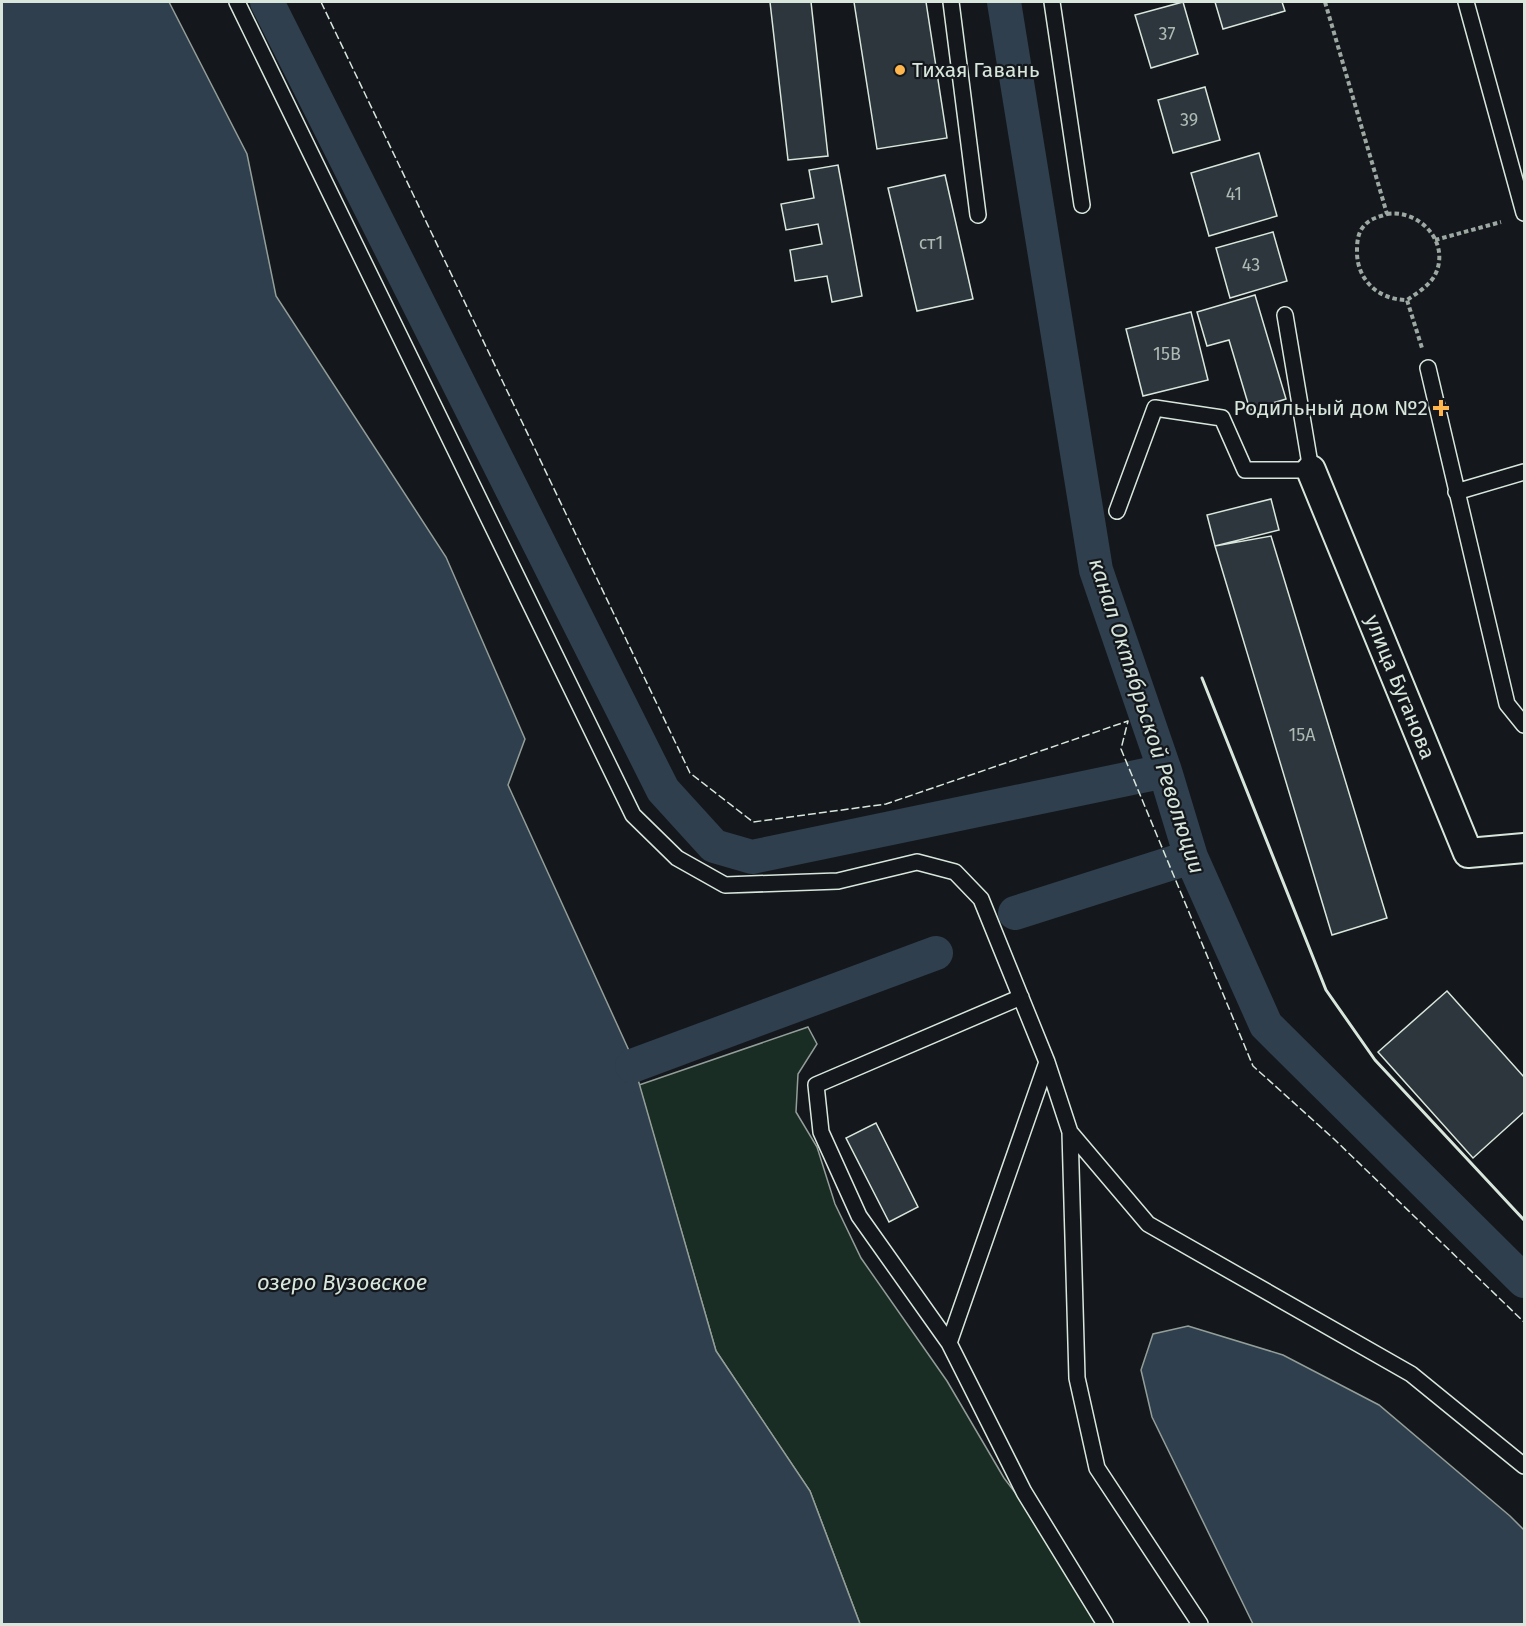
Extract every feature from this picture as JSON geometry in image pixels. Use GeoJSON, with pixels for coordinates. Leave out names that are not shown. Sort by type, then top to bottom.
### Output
{"type":"FeatureCollection","features":[{"type":"Feature","properties":{"kind":"street","name":"улица Буганова"},"geometry":{"type":"LineString","coordinates":[[1311,470],[1468,853],[1524,848]]}},
{"type":"Feature","properties":{"kind":"lane"},"geometry":{"type":"LineString","coordinates":[[237,2],[633,815],[677,858],[725,885],[838,881],[917,862],[955,872],[981,900],[1047,1062],[1070,1132],[1077,1378],[1097,1468],[1200,1624]]}},
{"type":"Feature","properties":{"kind":"lane"},"geometry":{"type":"LineString","coordinates":[[951,2],[978,215]]}},
{"type":"Feature","properties":{"kind":"lane"},"geometry":{"type":"LineString","coordinates":[[1052,2],[1082,205]]}},
{"type":"Feature","properties":{"kind":"lane"},"geometry":{"type":"LineString","coordinates":[[1466,2],[1524,213]]}},
{"type":"Feature","properties":{"kind":"lane"},"geometry":{"type":"LineString","coordinates":[[1117,511],[1155,408],[1222,418],[1245,470],[1311,470],[1285,315]]}},
{"type":"Feature","properties":{"kind":"lane"},"geometry":{"type":"LineString","coordinates":[[1428,368],[1507,704],[1524,726]]}},
{"type":"Feature","properties":{"kind":"lane"},"geometry":{"type":"LineString","coordinates":[[1456,492],[1524,472]]}},
{"type":"Feature","properties":{"kind":"lane"},"geometry":{"type":"LineString","coordinates":[[1021,997],[816,1085],[821,1132],[859,1216],[949,1343],[1024,1492],[1105,1624]]}},
{"type":"Feature","properties":{"kind":"lane"},"geometry":{"type":"LineString","coordinates":[[949,1343],[1047,1062]]}},
{"type":"Feature","properties":{"kind":"lane"},"geometry":{"type":"LineString","coordinates":[[1070,1132],[1148,1224],[1411,1374],[1524,1466]]}},
{"type":"Feature","properties":{"kind":"path"},"geometry":{"type":"LineString","coordinates":[[1325,2],[1387,214]]}},
{"type":"Feature","properties":{"kind":"path"},"geometry":{"type":"LineString","coordinates":[[1399,212],[1410,215],[1424,223],[1436,240],[1436,274],[1427,286],[1407,300],[1392,300],[1371,288],[1357,259],[1357,240],[1362,228],[1371,219],[1387,214],[1399,212]]}},
{"type":"Feature","properties":{"kind":"path"},"geometry":{"type":"LineString","coordinates":[[1436,240],[1502,221]]}},
{"type":"Feature","properties":{"kind":"path"},"geometry":{"type":"LineString","coordinates":[[1407,300],[1428,368]]}},
{"type":"Feature","properties":{"kind":"green space"},"geometry":{"type":"Polygon","coordinates":[[[808,1027],[817,1044],[798,1074],[796,1112],[817,1147],[835,1204],[861,1258],[947,1381],[1004,1478],[1052,1541],[1097,1624],[860,1624],[810,1491],[716,1351],[639,1085],[808,1027]]]}},
{"type":"Feature","properties":{"kind":"water","name":"озеро Вузовское"},"geometry":{"type":"Polygon","coordinates":[[[2,2],[169,2],[247,154],[276,296],[446,557],[525,739],[508,785],[631,1055],[716,1351],[810,1491],[860,1624],[2,1624],[2,2]]]}},
{"type":"Feature","properties":{"kind":"water"},"geometry":{"type":"Polygon","coordinates":[[[1188,1326],[1283,1355],[1379,1405],[1510,1516],[1524,1530],[1524,1624],[1253,1624],[1152,1417],[1141,1370],[1153,1334],[1188,1326]]]}},
{"type":"Feature","properties":{"kind":"building"},"geometry":{"type":"Polygon","coordinates":[[[770,2],[811,2],[828,156],[788,160],[770,2]]]}},
{"type":"Feature","properties":{"kind":"building","name":"Тихая Гавань"},"geometry":{"type":"Polygon","coordinates":[[[854,2],[926,2],[947,138],[877,149],[854,2]]]}},
{"type":"Feature","properties":{"kind":"building"},"geometry":{"type":"Polygon","coordinates":[[[1183,2],[1198,54],[1151,68],[1135,15],[1183,2]]]}},
{"type":"Feature","properties":{"kind":"building"},"geometry":{"type":"Polygon","coordinates":[[[1215,2],[1282,2],[1285,11],[1223,29],[1215,2]]]}},
{"type":"Feature","properties":{"kind":"building"},"geometry":{"type":"Polygon","coordinates":[[[1205,87],[1220,140],[1173,153],[1158,100],[1205,87]]]}},
{"type":"Feature","properties":{"kind":"building"},"geometry":{"type":"Polygon","coordinates":[[[1259,153],[1277,216],[1209,236],[1191,173],[1259,153]]]}},
{"type":"Feature","properties":{"kind":"building"},"geometry":{"type":"Polygon","coordinates":[[[838,165],[862,296],[832,302],[827,276],[795,281],[790,250],[822,244],[818,224],[786,230],[781,204],[814,198],[809,170],[838,165]]]}},
{"type":"Feature","properties":{"kind":"building"},"geometry":{"type":"Polygon","coordinates":[[[945,175],[973,299],[917,311],[888,188],[945,175]]]}},
{"type":"Feature","properties":{"kind":"building"},"geometry":{"type":"Polygon","coordinates":[[[1273,232],[1287,281],[1230,298],[1216,248],[1273,232]]]}},
{"type":"Feature","properties":{"kind":"building"},"geometry":{"type":"Polygon","coordinates":[[[1255,295],[1286,399],[1250,410],[1229,340],[1207,346],[1197,312],[1255,295]]]}},
{"type":"Feature","properties":{"kind":"building"},"geometry":{"type":"Polygon","coordinates":[[[1191,312],[1208,380],[1143,396],[1126,329],[1191,312]]]}},
{"type":"Feature","properties":{"kind":"building"},"geometry":{"type":"Polygon","coordinates":[[[1271,499],[1279,530],[1215,546],[1207,515],[1271,499]]]}},
{"type":"Feature","properties":{"kind":"building"},"geometry":{"type":"Polygon","coordinates":[[[1271,536],[1387,918],[1332,935],[1215,546],[1271,536]]]}},
{"type":"Feature","properties":{"kind":"building"},"geometry":{"type":"Polygon","coordinates":[[[1447,991],[1524,1077],[1524,1112],[1473,1158],[1378,1052],[1447,991]]]}},
{"type":"Feature","properties":{"kind":"building"},"geometry":{"type":"Polygon","coordinates":[[[876,1123],[918,1207],[889,1222],[846,1138],[876,1123]]]}},
{"type":"Feature","properties":{"kind":"waterway"},"geometry":{"type":"LineString","coordinates":[[267,2],[663,790],[714,846],[752,857],[1165,771]]}},
{"type":"Feature","properties":{"kind":"waterway","name":"канал Октябрьской Революции"},"geometry":{"type":"LineString","coordinates":[[1004,2],[1096,570],[1165,771],[1191,857],[1266,1025],[1524,1281]]}},
{"type":"Feature","properties":{"kind":"waterway"},"geometry":{"type":"LineString","coordinates":[[1015,913],[1191,857]]}},
{"type":"Feature","properties":{"kind":"waterway"},"geometry":{"type":"LineString","coordinates":[[632,1066],[936,953]]}},
{"type":"Feature","properties":{"kind":"fence"},"geometry":{"type":"LineString","coordinates":[[321,2],[690,773],[753,822],[886,804],[1128,721],[1121,749],[1253,1066],[1334,1139],[1524,1322]]}},
{"type":"Feature","properties":{"kind":"wall"},"geometry":{"type":"LineString","coordinates":[[1202,678],[1326,990],[1375,1060],[1524,1220]]}},
{"type":"Feature","properties":{"kind":"place","name":"Тихая Гавань"},"geometry":{"type":"Point","coordinates":[900,70]}},
{"type":"Feature","properties":{"kind":"place","name":"Родильный дом №2"},"geometry":{"type":"Point","coordinates":[1441,408]}}]}
